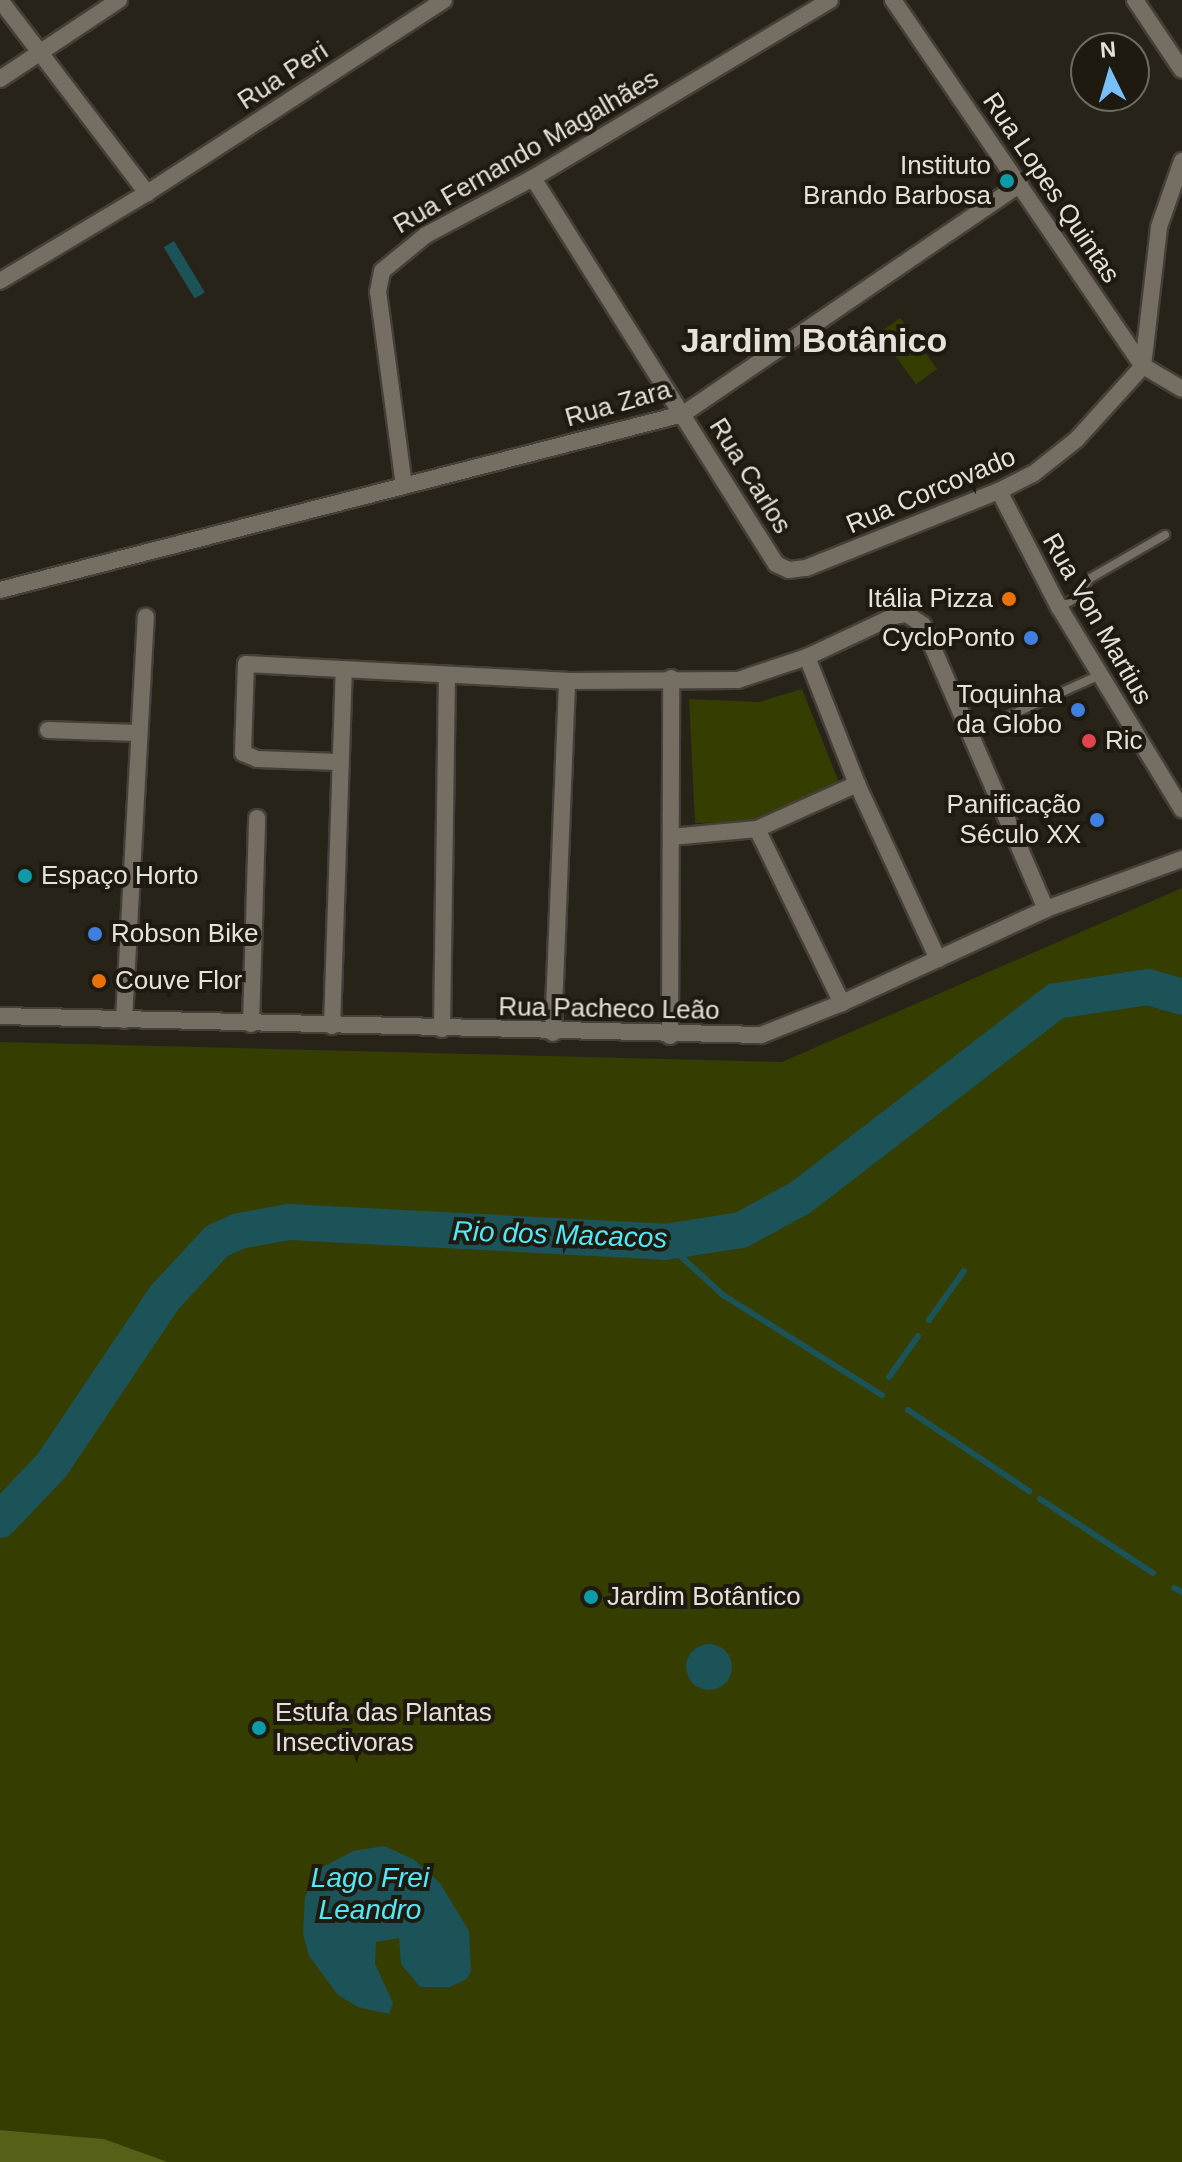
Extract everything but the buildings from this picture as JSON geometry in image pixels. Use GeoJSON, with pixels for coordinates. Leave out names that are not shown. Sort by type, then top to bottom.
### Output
{"type":"FeatureCollection","features":[{"type":"Feature","properties":{"kind":"street"},"geometry":{"type":"LineString","coordinates":[[0,0],[147,193]]}},
{"type":"Feature","properties":{"kind":"street"},"geometry":{"type":"LineString","coordinates":[[0,79],[119,0]]}},
{"type":"Feature","properties":{"kind":"street","name":"Rua Peri"},"geometry":{"type":"LineString","coordinates":[[0,281],[147,193],[444,0]]}},
{"type":"Feature","properties":{"kind":"street","name":"Rua Fernando Magalhães"},"geometry":{"type":"LineString","coordinates":[[404,486],[378,292],[382,271],[426,235],[533,178],[830,0]]}},
{"type":"Feature","properties":{"kind":"street","name":"Rua Lopes Quintas"},"geometry":{"type":"LineString","coordinates":[[893,0],[1143,366],[1182,389]]}},
{"type":"Feature","properties":{"kind":"street"},"geometry":{"type":"LineString","coordinates":[[1135,0],[1182,70]]}},
{"type":"Feature","properties":{"kind":"street"},"geometry":{"type":"LineString","coordinates":[[1143,366],[1159,227],[1182,161]]}},
{"type":"Feature","properties":{"kind":"street","name":"Rua Carlos"},"geometry":{"type":"LineString","coordinates":[[533,178],[776,564]]}},
{"type":"Feature","properties":{"kind":"street","name":"Rua Zara"},"geometry":{"type":"LineString","coordinates":[[404,486],[683,414],[1020,184]]}},
{"type":"Feature","properties":{"kind":"street","name":"Rua Corcovado"},"geometry":{"type":"LineString","coordinates":[[776,564],[789,570],[806,568],[999,491],[1033,474],[1077,439],[1143,366]]}},
{"type":"Feature","properties":{"kind":"street"},"geometry":{"type":"LineString","coordinates":[[0,590],[404,486]]}},
{"type":"Feature","properties":{"kind":"street","name":"Rua Von Martius"},"geometry":{"type":"LineString","coordinates":[[999,491],[1059,607],[1180,800]]}},
{"type":"Feature","properties":{"kind":"street"},"geometry":{"type":"LineString","coordinates":[[338,762],[257,759],[243,753],[243,668],[259,660],[447,676],[567,681],[738,680],[807,657],[894,616],[907,614],[923,625],[1046,909]]}},
{"type":"Feature","properties":{"kind":"street"},"geometry":{"type":"LineString","coordinates":[[124,1020],[137,733],[146,617]]}},
{"type":"Feature","properties":{"kind":"street"},"geometry":{"type":"LineString","coordinates":[[807,657],[857,784],[938,959]]}},
{"type":"Feature","properties":{"kind":"street"},"geometry":{"type":"LineString","coordinates":[[332,1026],[338,762],[344,669]]}},
{"type":"Feature","properties":{"kind":"street"},"geometry":{"type":"LineString","coordinates":[[442,1029],[447,676]]}},
{"type":"Feature","properties":{"kind":"street"},"geometry":{"type":"LineString","coordinates":[[670,1036],[671,678]]}},
{"type":"Feature","properties":{"kind":"street"},"geometry":{"type":"LineString","coordinates":[[553,1033],[567,681]]}},
{"type":"Feature","properties":{"kind":"street"},"geometry":{"type":"LineString","coordinates":[[48,730],[137,733]]}},
{"type":"Feature","properties":{"kind":"street"},"geometry":{"type":"LineString","coordinates":[[671,837],[757,829],[857,784]]}},
{"type":"Feature","properties":{"kind":"street"},"geometry":{"type":"LineString","coordinates":[[251,1024],[257,818]]}},
{"type":"Feature","properties":{"kind":"street"},"geometry":{"type":"LineString","coordinates":[[757,829],[842,1003]]}},
{"type":"Feature","properties":{"kind":"street","name":"Rua Pacheco Leão"},"geometry":{"type":"LineString","coordinates":[[0,1016],[670,1036],[773,1033],[1046,909],[1182,859]]}},
{"type":"Feature","properties":{"kind":"lane"},"geometry":{"type":"LineString","coordinates":[[1059,607],[1077,597],[1089,579],[1165,535]]}},
{"type":"Feature","properties":{"kind":"lane"},"geometry":{"type":"LineString","coordinates":[[1002,719],[1100,675]]}},
{"type":"Feature","properties":{"kind":"green space"},"geometry":{"type":"Polygon","coordinates":[[[900,318],[937,369],[916,384],[879,333],[900,318]]]}},
{"type":"Feature","properties":{"kind":"green space"},"geometry":{"type":"Polygon","coordinates":[[[802,689],[840,785],[755,821],[695,823],[689,699],[759,702],[802,689]]]}},
{"type":"Feature","properties":{"kind":"green space","name":"Jardim Botântico"},"geometry":{"type":"Polygon","coordinates":[[[1182,888],[1182,2162],[168,2162],[104,2139],[0,2130],[0,1042],[782,1062],[1182,888]]]}},
{"type":"Feature","properties":{"kind":"green space"},"geometry":{"type":"Polygon","coordinates":[[[0,2130],[104,2139],[168,2162],[0,2162],[0,2130]]]}},
{"type":"Feature","properties":{"kind":"water"},"geometry":{"type":"Polygon","coordinates":[[[174,241],[205,292],[195,299],[164,247],[174,241]]]}},
{"type":"Feature","properties":{"kind":"water"},"geometry":{"type":"Polygon","coordinates":[[[709,1644],[725,1651],[732,1667],[725,1683],[709,1690],[693,1683],[686,1667],[693,1651],[709,1644]]]}},
{"type":"Feature","properties":{"kind":"water","name":"Lago Frei Leandro"},"geometry":{"type":"Polygon","coordinates":[[[384,1846],[413,1859],[440,1883],[469,1931],[471,1971],[467,1979],[450,1987],[420,1987],[401,1964],[399,1938],[376,1942],[375,1964],[393,2003],[389,2014],[358,2007],[338,1995],[309,1956],[303,1934],[305,1896],[321,1868],[353,1851],[384,1846]]]}},
{"type":"Feature","properties":{"kind":"waterway","name":"Rio dos Macacos"},"geometry":{"type":"LineString","coordinates":[[0,1520],[52,1465],[165,1297],[217,1241],[239,1231],[289,1222],[665,1242],[741,1230],[800,1198],[1056,1001],[1148,987],[1182,997]]}},
{"type":"Feature","properties":{"kind":"waterway"},"geometry":{"type":"LineString","coordinates":[[665,1242],[723,1295],[882,1395]]}},
{"type":"Feature","properties":{"kind":"waterway"},"geometry":{"type":"LineString","coordinates":[[929,1320],[964,1271]]}},
{"type":"Feature","properties":{"kind":"waterway"},"geometry":{"type":"LineString","coordinates":[[889,1377],[918,1336]]}},
{"type":"Feature","properties":{"kind":"waterway"},"geometry":{"type":"LineString","coordinates":[[908,1410],[1029,1491]]}},
{"type":"Feature","properties":{"kind":"waterway"},"geometry":{"type":"LineString","coordinates":[[1040,1499],[1153,1573]]}},
{"type":"Feature","properties":{"kind":"waterway"},"geometry":{"type":"LineString","coordinates":[[1174,1588],[1182,1592]]}},
{"type":"Feature","properties":{"kind":"place","name":"Instituto Brando Barbosa"},"geometry":{"type":"Point","coordinates":[1007,181]}},
{"type":"Feature","properties":{"kind":"place","name":"Itália Pizza"},"geometry":{"type":"Point","coordinates":[1009,599]}},
{"type":"Feature","properties":{"kind":"place","name":"CycloPonto"},"geometry":{"type":"Point","coordinates":[1031,638]}},
{"type":"Feature","properties":{"kind":"place","name":"Toquinha da Globo"},"geometry":{"type":"Point","coordinates":[1078,710]}},
{"type":"Feature","properties":{"kind":"place","name":"Ric"},"geometry":{"type":"Point","coordinates":[1089,741]}},
{"type":"Feature","properties":{"kind":"place","name":"Panificação Século XX"},"geometry":{"type":"Point","coordinates":[1097,820]}},
{"type":"Feature","properties":{"kind":"place","name":"Espaço Horto"},"geometry":{"type":"Point","coordinates":[25,876]}},
{"type":"Feature","properties":{"kind":"place","name":"Robson Bike"},"geometry":{"type":"Point","coordinates":[95,934]}},
{"type":"Feature","properties":{"kind":"place","name":"Couve Flor"},"geometry":{"type":"Point","coordinates":[99,981]}},
{"type":"Feature","properties":{"kind":"place","name":"Jardim Botântico"},"geometry":{"type":"Point","coordinates":[591,1597]}},
{"type":"Feature","properties":{"kind":"place","name":"Estufa das Plantas Insectivoras"},"geometry":{"type":"Point","coordinates":[259,1728]}},
{"type":"Feature","properties":{"kind":"district","name":"Jardim Botânico"},"geometry":{"type":"Point","coordinates":[814,341]}}]}
